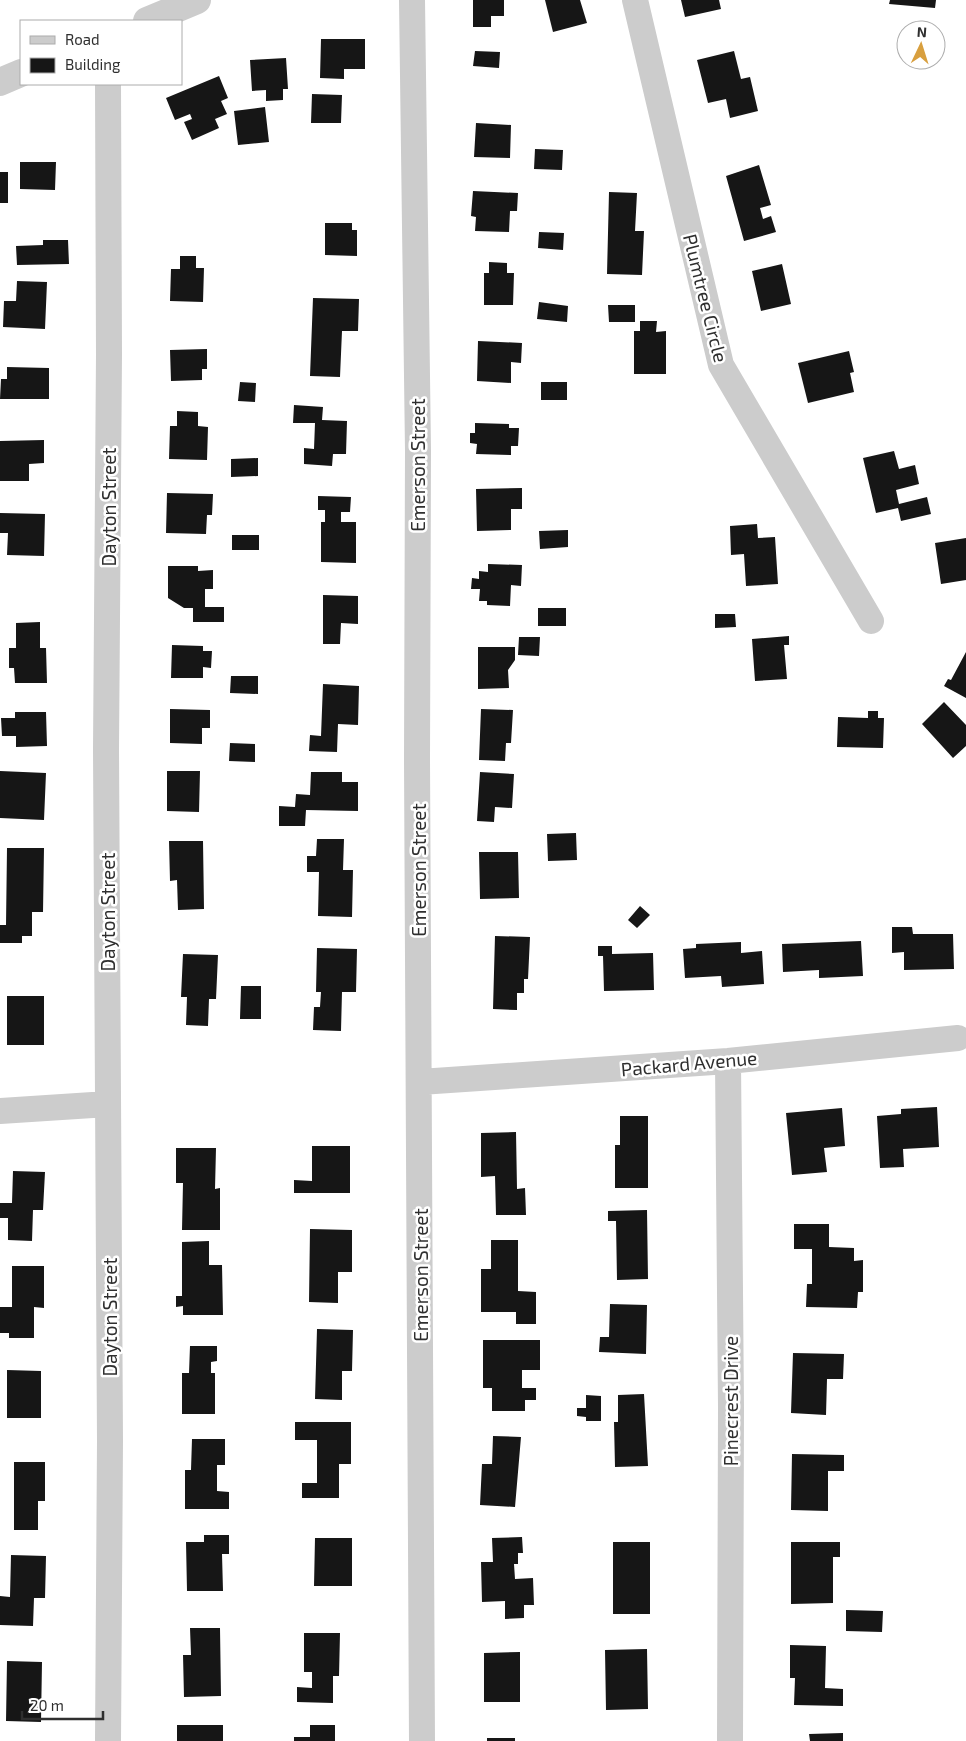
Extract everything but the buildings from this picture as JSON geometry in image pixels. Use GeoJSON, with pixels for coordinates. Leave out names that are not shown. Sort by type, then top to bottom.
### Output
{"type":"FeatureCollection","features":[{"type":"Feature","properties":{"kind":"street"},"geometry":{"type":"LineString","coordinates":[[149,20],[197,0]]}},
{"type":"Feature","properties":{"kind":"street","name":"Emerson Street"},"geometry":{"type":"LineString","coordinates":[[412,0],[418,451],[417,771],[422,1741]]}},
{"type":"Feature","properties":{"kind":"street","name":"Plumtree Circle"},"geometry":{"type":"LineString","coordinates":[[635,0],[721,365],[871,621]]}},
{"type":"Feature","properties":{"kind":"street"},"geometry":{"type":"LineString","coordinates":[[0,82],[20,73]]}},
{"type":"Feature","properties":{"kind":"street","name":"Dayton Street"},"geometry":{"type":"LineString","coordinates":[[108,85],[109,354],[106,760],[110,1451],[108,1741]]}},
{"type":"Feature","properties":{"kind":"street","name":"Packard Avenue"},"geometry":{"type":"LineString","coordinates":[[420,1082],[728,1061],[958,1038]]}},
{"type":"Feature","properties":{"kind":"street","name":"Pinecrest Drive"},"geometry":{"type":"LineString","coordinates":[[728,1061],[731,1398],[730,1741]]}},
{"type":"Feature","properties":{"kind":"street"},"geometry":{"type":"LineString","coordinates":[[0,1112],[108,1104]]}}]}
